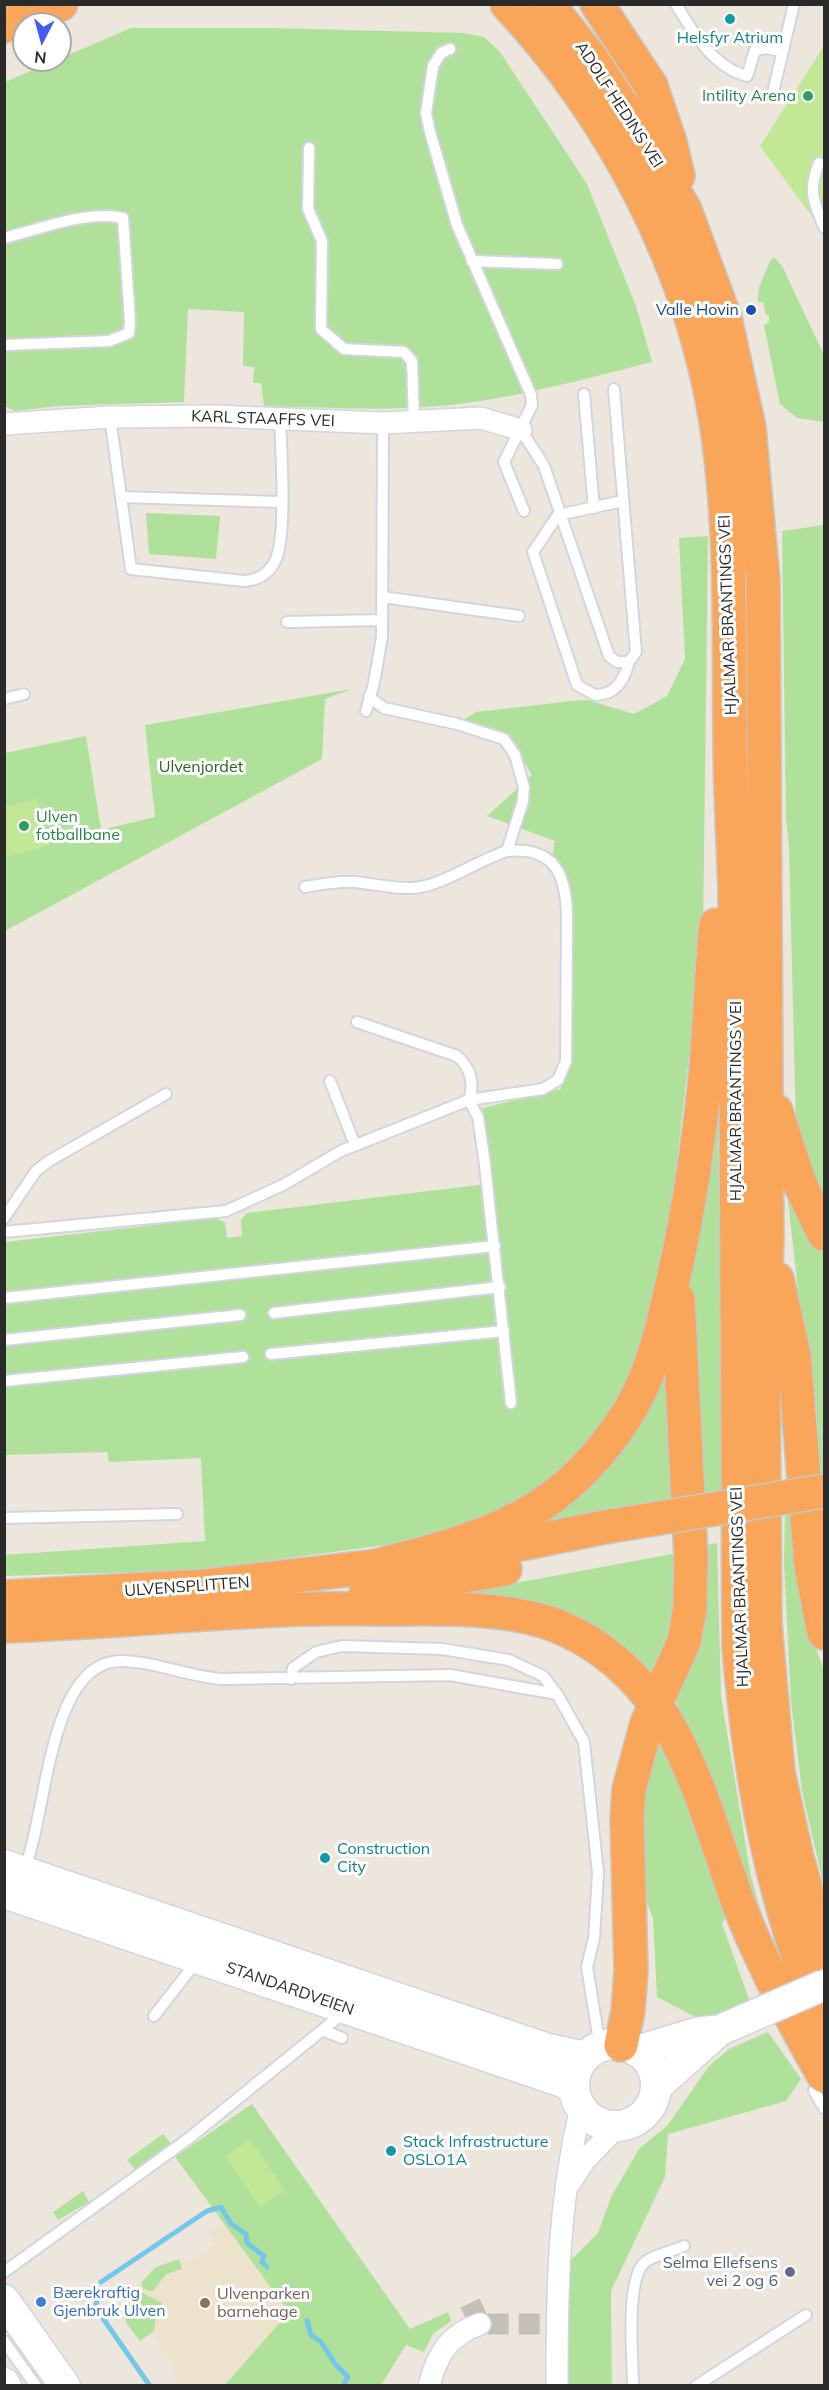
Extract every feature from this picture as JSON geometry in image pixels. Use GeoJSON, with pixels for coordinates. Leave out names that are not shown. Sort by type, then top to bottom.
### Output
{"type":"FeatureCollection","features":[{"type":"Feature","properties":{"kind":"highway"},"geometry":{"type":"LineString","coordinates":[[4,27],[61,4]]}},
{"type":"Feature","properties":{"kind":"highway","name":"ADOLF HEDINS VEI"},"geometry":{"type":"LineString","coordinates":[[507,4],[534,34],[567,77],[608,138],[633,181]]}},
{"type":"Feature","properties":{"kind":"highway","name":"ADOLF HEDINS VEI"},"geometry":{"type":"LineString","coordinates":[[548,4],[597,68],[635,125],[685,210]]}},
{"type":"Feature","properties":{"kind":"highway"},"geometry":{"type":"LineString","coordinates":[[597,4],[651,86],[670,142],[685,210]]}},
{"type":"Feature","properties":{"kind":"highway","name":"HJALMAR BRANTINGS VEI"},"geometry":{"type":"LineString","coordinates":[[633,181],[678,282],[700,355],[717,427],[725,500],[730,615],[731,792],[735,902],[739,1648],[747,1737],[770,1865],[797,1953],[825,2024]]}},
{"type":"Feature","properties":{"kind":"highway","name":"HJALMAR BRANTINGS VEI"},"geometry":{"type":"LineString","coordinates":[[685,210],[725,318],[749,427],[758,497],[763,580],[767,1241],[763,1356],[764,1564],[769,1690],[786,1812],[806,1895],[825,1952]]}},
{"type":"Feature","properties":{"kind":"highway"},"geometry":{"type":"LineString","coordinates":[[368,1568],[439,1550],[492,1531],[539,1506],[583,1470],[606,1444],[638,1394],[656,1348],[675,1270],[702,1103],[714,940],[731,792]]}},
{"type":"Feature","properties":{"kind":"highway"},"geometry":{"type":"LineString","coordinates":[[766,1082],[800,1184],[825,1234]]}},
{"type":"Feature","properties":{"kind":"highway"},"geometry":{"type":"LineString","coordinates":[[767,1241],[794,1355],[811,1566],[825,1633]]}},
{"type":"Feature","properties":{"kind":"highway"},"geometry":{"type":"LineString","coordinates":[[611,2050],[628,2011],[631,1971],[627,1818],[629,1789],[640,1744],[684,1642],[690,1608],[686,1443],[675,1270]]}},
{"type":"Feature","properties":{"kind":"highway"},"geometry":{"type":"LineString","coordinates":[[279,1610],[473,1576],[606,1537],[825,1491]]}},
{"type":"Feature","properties":{"kind":"highway"},"geometry":{"type":"LineString","coordinates":[[368,1568],[507,1548],[825,1512]]}},
{"type":"Feature","properties":{"kind":"highway","name":"ULVENSPLITTEN"},"geometry":{"type":"LineString","coordinates":[[4,1597],[206,1586],[368,1568]]}},
{"type":"Feature","properties":{"kind":"highway"},"geometry":{"type":"LineString","coordinates":[[279,1610],[469,1610],[537,1620],[574,1634],[607,1654],[626,1670],[656,1705],[688,1765],[758,1952],[819,2084]]}},
{"type":"Feature","properties":{"kind":"highway","name":"ULVENSPLITTEN"},"geometry":{"type":"LineString","coordinates":[[4,1626],[279,1610]]}},
{"type":"Feature","properties":{"kind":"street","name":"KARL STAAFFS VEI"},"geometry":{"type":"LineString","coordinates":[[4,424],[110,417],[280,418],[383,423],[481,418],[521,430]]}},
{"type":"Feature","properties":{"kind":"street","name":"STANDARDVEIEN"},"geometry":{"type":"LineString","coordinates":[[11,1876],[198,1958],[344,2007],[578,2097]]}},
{"type":"Feature","properties":{"kind":"street","name":"STANDARDVEIEN"},"geometry":{"type":"LineString","coordinates":[[11,1876],[548,2049],[611,2050]]}},
{"type":"Feature","properties":{"kind":"street"},"geometry":{"type":"LineString","coordinates":[[557,2385],[559,2241],[578,2097],[577,2070],[611,2050],[720,2030],[825,1985]]}},
{"type":"Feature","properties":{"kind":"street"},"geometry":{"type":"LineString","coordinates":[[656,2087],[720,2030]]}},
{"type":"Feature","properties":{"kind":"street"},"geometry":{"type":"LineString","coordinates":[[578,2097],[597,2121],[618,2126],[633,2122],[646,2112],[652,2103],[656,2087],[651,2066],[611,2050]]}},
{"type":"Feature","properties":{"kind":"street"},"geometry":{"type":"LineString","coordinates":[[566,2188],[584,2161],[618,2126]]}},
{"type":"Feature","properties":{"kind":"street"},"geometry":{"type":"LineString","coordinates":[[4,2300],[65,2385]]}},
{"type":"Feature","properties":{"kind":"street"},"geometry":{"type":"LineString","coordinates":[[431,2378],[454,2338],[461,2331],[480,2324]]}},
{"type":"Feature","properties":{"kind":"lane"},"geometry":{"type":"LineString","coordinates":[[676,4],[713,57],[741,75],[747,76],[755,50],[766,48],[781,51]]}},
{"type":"Feature","properties":{"kind":"lane"},"geometry":{"type":"LineString","coordinates":[[774,88],[794,4]]}},
{"type":"Feature","properties":{"kind":"lane"},"geometry":{"type":"LineString","coordinates":[[450,49],[441,53],[433,66],[426,113],[448,201],[531,394],[532,405],[504,462],[524,511]]}},
{"type":"Feature","properties":{"kind":"lane"},"geometry":{"type":"LineString","coordinates":[[309,148],[309,209],[322,241],[321,329],[344,349],[404,352],[410,356],[414,422]]}},
{"type":"Feature","properties":{"kind":"lane"},"geometry":{"type":"LineString","coordinates":[[819,163],[813,177],[812,200],[825,227]]}},
{"type":"Feature","properties":{"kind":"lane"},"geometry":{"type":"LineString","coordinates":[[4,238],[79,220],[112,216],[123,218],[130,321],[129,333],[109,341],[4,345]]}},
{"type":"Feature","properties":{"kind":"lane"},"geometry":{"type":"LineString","coordinates":[[472,261],[557,264]]}},
{"type":"Feature","properties":{"kind":"lane"},"geometry":{"type":"LineString","coordinates":[[614,389],[636,652],[629,662],[623,680],[613,691],[595,695],[577,685],[533,552],[558,515],[623,501]]}},
{"type":"Feature","properties":{"kind":"lane"},"geometry":{"type":"LineString","coordinates":[[584,394],[594,508]]}},
{"type":"Feature","properties":{"kind":"lane"},"geometry":{"type":"LineString","coordinates":[[110,417],[131,569],[244,582],[254,581],[264,575],[276,559],[281,502],[280,418]]}},
{"type":"Feature","properties":{"kind":"lane"},"geometry":{"type":"LineString","coordinates":[[366,711],[374,683],[382,620],[383,423]]}},
{"type":"Feature","properties":{"kind":"lane"},"geometry":{"type":"LineString","coordinates":[[521,430],[544,466],[558,515],[609,656],[617,662],[629,662]]}},
{"type":"Feature","properties":{"kind":"lane"},"geometry":{"type":"LineString","coordinates":[[121,497],[281,502]]}},
{"type":"Feature","properties":{"kind":"lane"},"geometry":{"type":"LineString","coordinates":[[382,597],[519,616]]}},
{"type":"Feature","properties":{"kind":"lane"},"geometry":{"type":"LineString","coordinates":[[287,622],[382,620]]}},
{"type":"Feature","properties":{"kind":"lane"},"geometry":{"type":"LineString","coordinates":[[4,699],[24,694]]}},
{"type":"Feature","properties":{"kind":"lane"},"geometry":{"type":"LineString","coordinates":[[369,697],[384,708],[457,724],[504,739],[518,762],[524,787],[523,801],[507,851]]}},
{"type":"Feature","properties":{"kind":"lane"},"geometry":{"type":"LineString","coordinates":[[4,1232],[226,1211],[283,1185],[355,1145],[469,1100],[543,1089],[558,1080],[566,1061],[566,895],[556,867],[542,855],[522,849],[507,851],[478,861],[433,884],[412,888],[354,882],[335,882],[305,887]]}},
{"type":"Feature","properties":{"kind":"lane"},"geometry":{"type":"LineString","coordinates":[[357,1022],[457,1056],[466,1064],[472,1091],[469,1100],[478,1117],[500,1287],[511,1403]]}},
{"type":"Feature","properties":{"kind":"lane"},"geometry":{"type":"LineString","coordinates":[[330,1082],[355,1145]]}},
{"type":"Feature","properties":{"kind":"lane"},"geometry":{"type":"LineString","coordinates":[[4,1218],[36,1171],[49,1161],[166,1094]]}},
{"type":"Feature","properties":{"kind":"lane"},"geometry":{"type":"LineString","coordinates":[[4,1298],[495,1246]]}},
{"type":"Feature","properties":{"kind":"lane"},"geometry":{"type":"LineString","coordinates":[[274,1313],[500,1287]]}},
{"type":"Feature","properties":{"kind":"lane"},"geometry":{"type":"LineString","coordinates":[[4,1340],[240,1315]]}},
{"type":"Feature","properties":{"kind":"lane"},"geometry":{"type":"LineString","coordinates":[[271,1354],[504,1330]]}},
{"type":"Feature","properties":{"kind":"lane"},"geometry":{"type":"LineString","coordinates":[[4,1381],[243,1357]]}},
{"type":"Feature","properties":{"kind":"lane"},"geometry":{"type":"LineString","coordinates":[[4,1518],[177,1514]]}},
{"type":"Feature","properties":{"kind":"lane"},"geometry":{"type":"LineString","coordinates":[[291,1678],[293,1668],[316,1652],[342,1646],[442,1648],[509,1660],[543,1676],[557,1694],[584,1743],[598,1873],[594,1938],[586,1967],[611,2050]]}},
{"type":"Feature","properties":{"kind":"lane"},"geometry":{"type":"LineString","coordinates":[[11,1876],[38,1826],[56,1737],[65,1709],[84,1679],[96,1667],[120,1661],[208,1678],[450,1675],[557,1694]]}},
{"type":"Feature","properties":{"kind":"lane"},"geometry":{"type":"LineString","coordinates":[[154,2016],[198,1958]]}},
{"type":"Feature","properties":{"kind":"lane"},"geometry":{"type":"LineString","coordinates":[[4,2272],[188,2139],[336,2019],[344,2007]]}},
{"type":"Feature","properties":{"kind":"lane"},"geometry":{"type":"LineString","coordinates":[[322,2030],[342,2038]]}},
{"type":"Feature","properties":{"kind":"lane"},"geometry":{"type":"LineString","coordinates":[[819,2084],[825,2108]]}},
{"type":"Feature","properties":{"kind":"lane"},"geometry":{"type":"LineString","coordinates":[[633,2385],[633,2293],[638,2275],[645,2262],[684,2246]]}},
{"type":"Feature","properties":{"kind":"lane"},"geometry":{"type":"LineString","coordinates":[[696,2385],[806,2315]]}},
{"type":"Feature","properties":{"kind":"lane"},"geometry":{"type":"LineString","coordinates":[[4,2341],[36,2385]]}},
{"type":"Feature","properties":{"kind":"shaded area","name":"Ulvenparken barnehage"},"geometry":{"type":"Polygon","coordinates":[[[225,2221],[289,2312],[225,2386],[177,2385],[172,2362],[151,2334],[142,2332],[130,2299],[147,2274],[156,2267],[183,2258],[187,2263],[214,2245],[208,2233],[225,2221]]]}},
{"type":"Feature","properties":{"kind":"green space"},"geometry":{"type":"Polygon","coordinates":[[[131,28],[271,28],[464,33],[484,37],[500,52],[587,184],[636,306],[652,362],[530,392],[468,403],[388,409],[264,406],[261,383],[253,383],[254,367],[243,366],[244,312],[188,309],[184,402],[58,406],[15,411],[5,406],[5,82],[28,72],[72,72],[72,53],[131,28]]]}},
{"type":"Feature","properties":{"kind":"green space","name":"Intility Arena"},"geometry":{"type":"Polygon","coordinates":[[[824,46],[824,233],[760,146],[824,46]]]}},
{"type":"Feature","properties":{"kind":"green space"},"geometry":{"type":"Polygon","coordinates":[[[775,258],[782,266],[824,355],[824,422],[797,418],[780,404],[764,325],[769,322],[769,315],[766,315],[763,302],[758,302],[759,287],[771,259],[775,258]]]}},
{"type":"Feature","properties":{"kind":"green space"},"geometry":{"type":"Polygon","coordinates":[[[146,513],[220,516],[216,559],[149,554],[146,513]]]}},
{"type":"Feature","properties":{"kind":"green space"},"geometry":{"type":"Polygon","coordinates":[[[824,525],[824,1218],[796,1130],[789,847],[786,818],[782,531],[824,525]]]}},
{"type":"Feature","properties":{"kind":"green space"},"geometry":{"type":"Polygon","coordinates":[[[708,536],[703,934],[668,1238],[645,1349],[585,1456],[504,1515],[401,1543],[198,1570],[5,1576],[4,1555],[205,1541],[201,1458],[109,1462],[107,1452],[5,1455],[5,1242],[215,1218],[225,1222],[227,1238],[242,1236],[241,1220],[247,1213],[487,1184],[479,1109],[561,1089],[570,897],[552,857],[555,841],[487,816],[532,775],[507,734],[457,724],[476,712],[588,700],[634,714],[667,696],[685,659],[679,538],[708,536]]]}},
{"type":"Feature","properties":{"kind":"green space","name":"Ulvenjordet"},"geometry":{"type":"Polygon","coordinates":[[[352,689],[325,699],[322,759],[5,931],[5,753],[86,736],[101,830],[155,817],[145,725],[352,689]]]}},
{"type":"Feature","properties":{"kind":"green space","name":"Ulven fotballbane"},"geometry":{"type":"Polygon","coordinates":[[[38,799],[49,846],[5,857],[5,807],[38,799]]]}},
{"type":"Feature","properties":{"kind":"green space"},"geometry":{"type":"Polygon","coordinates":[[[718,1125],[722,1491],[700,1494],[686,1290],[718,1125]]]}},
{"type":"Feature","properties":{"kind":"green space"},"geometry":{"type":"Polygon","coordinates":[[[785,1175],[824,1248],[824,1474],[814,1476],[807,1369],[785,1175]]]}},
{"type":"Feature","properties":{"kind":"green space"},"geometry":{"type":"Polygon","coordinates":[[[670,1352],[679,1497],[604,1509],[604,1520],[527,1537],[567,1507],[670,1352]]]}},
{"type":"Feature","properties":{"kind":"green space"},"geometry":{"type":"Polygon","coordinates":[[[786,1454],[813,1641],[824,1670],[824,1887],[802,1791],[791,1702],[784,1563],[786,1454]]]}},
{"type":"Feature","properties":{"kind":"green space"},"geometry":{"type":"Polygon","coordinates":[[[717,1543],[721,1696],[751,1877],[765,1925],[673,1694],[702,1546],[717,1543]]]}},
{"type":"Feature","properties":{"kind":"green space"},"geometry":{"type":"Polygon","coordinates":[[[678,1553],[677,1615],[657,1676],[614,1642],[543,1604],[456,1594],[678,1553]]]}},
{"type":"Feature","properties":{"kind":"green space"},"geometry":{"type":"Polygon","coordinates":[[[662,1733],[719,1891],[726,1917],[722,1924],[750,2002],[705,2022],[657,1997],[653,1918],[635,1872],[640,1784],[662,1733]]]}},
{"type":"Feature","properties":{"kind":"green space"},"geometry":{"type":"Polygon","coordinates":[[[768,2032],[801,2079],[786,2101],[668,2134],[665,2177],[611,2291],[612,2385],[568,2385],[567,2264],[598,2233],[611,2197],[639,2149],[668,2125],[709,2066],[729,2049],[768,2032]]]}},
{"type":"Feature","properties":{"kind":"green space"},"geometry":{"type":"Polygon","coordinates":[[[252,2104],[410,2329],[448,2312],[451,2321],[433,2334],[424,2352],[406,2345],[381,2385],[225,2385],[289,2312],[175,2157],[252,2104]]]}},
{"type":"Feature","properties":{"kind":"green space"},"geometry":{"type":"Polygon","coordinates":[[[163,2134],[171,2144],[135,2169],[127,2160],[163,2134]]]}},
{"type":"Feature","properties":{"kind":"green space"},"geometry":{"type":"Polygon","coordinates":[[[250,2139],[285,2191],[260,2207],[225,2156],[250,2139]]]}},
{"type":"Feature","properties":{"kind":"green space"},"geometry":{"type":"Polygon","coordinates":[[[83,2191],[89,2202],[58,2220],[53,2212],[83,2191]]]}},
{"type":"Feature","properties":{"kind":"green space"},"geometry":{"type":"Polygon","coordinates":[[[179,2259],[182,2269],[166,2274],[153,2291],[144,2289],[141,2283],[156,2267],[179,2259]]]}},
{"type":"Feature","properties":{"kind":"green space"},"geometry":{"type":"Polygon","coordinates":[[[137,2288],[161,2302],[163,2309],[156,2317],[154,2331],[140,2341],[127,2324],[124,2313],[137,2288]]]}},
{"type":"Feature","properties":{"kind":"waterway"},"geometry":{"type":"LineString","coordinates":[[101,2282],[207,2211],[221,2207],[231,2224],[246,2234],[247,2243],[264,2256],[262,2262],[267,2267]]}},
{"type":"Feature","properties":{"kind":"waterway"},"geometry":{"type":"LineString","coordinates":[[99,2295],[95,2307],[150,2386]]}},
{"type":"Feature","properties":{"kind":"waterway"},"geometry":{"type":"LineString","coordinates":[[307,2321],[311,2335],[321,2342],[336,2365],[348,2377],[343,2386]]}},
{"type":"Feature","properties":{"kind":"tunnel"},"geometry":{"type":"LineString","coordinates":[[470,2303],[480,2324],[557,2324]]}},
{"type":"Feature","properties":{"kind":"place","name":"Helsfyr Atrium"},"geometry":{"type":"Point","coordinates":[730,19]}},
{"type":"Feature","properties":{"kind":"place","name":"Intility Arena"},"geometry":{"type":"Point","coordinates":[808,96]}},
{"type":"Feature","properties":{"kind":"place","name":"Valle Hovin"},"geometry":{"type":"Point","coordinates":[751,310]}},
{"type":"Feature","properties":{"kind":"place","name":"Ulven fotballbane"},"geometry":{"type":"Point","coordinates":[24,826]}},
{"type":"Feature","properties":{"kind":"place","name":"Construction City"},"geometry":{"type":"Point","coordinates":[325,1858]}},
{"type":"Feature","properties":{"kind":"place","name":"Stack Infrastructure OSLO1A"},"geometry":{"type":"Point","coordinates":[391,2151]}},
{"type":"Feature","properties":{"kind":"place","name":"Selma Ellefsens vei 2 og 6"},"geometry":{"type":"Point","coordinates":[790,2272]}},
{"type":"Feature","properties":{"kind":"place","name":"Bærekraftig Gjenbruk Ulven"},"geometry":{"type":"Point","coordinates":[41,2302]}},
{"type":"Feature","properties":{"kind":"place","name":"Ulvenparken barnehage"},"geometry":{"type":"Point","coordinates":[205,2303]}}]}
